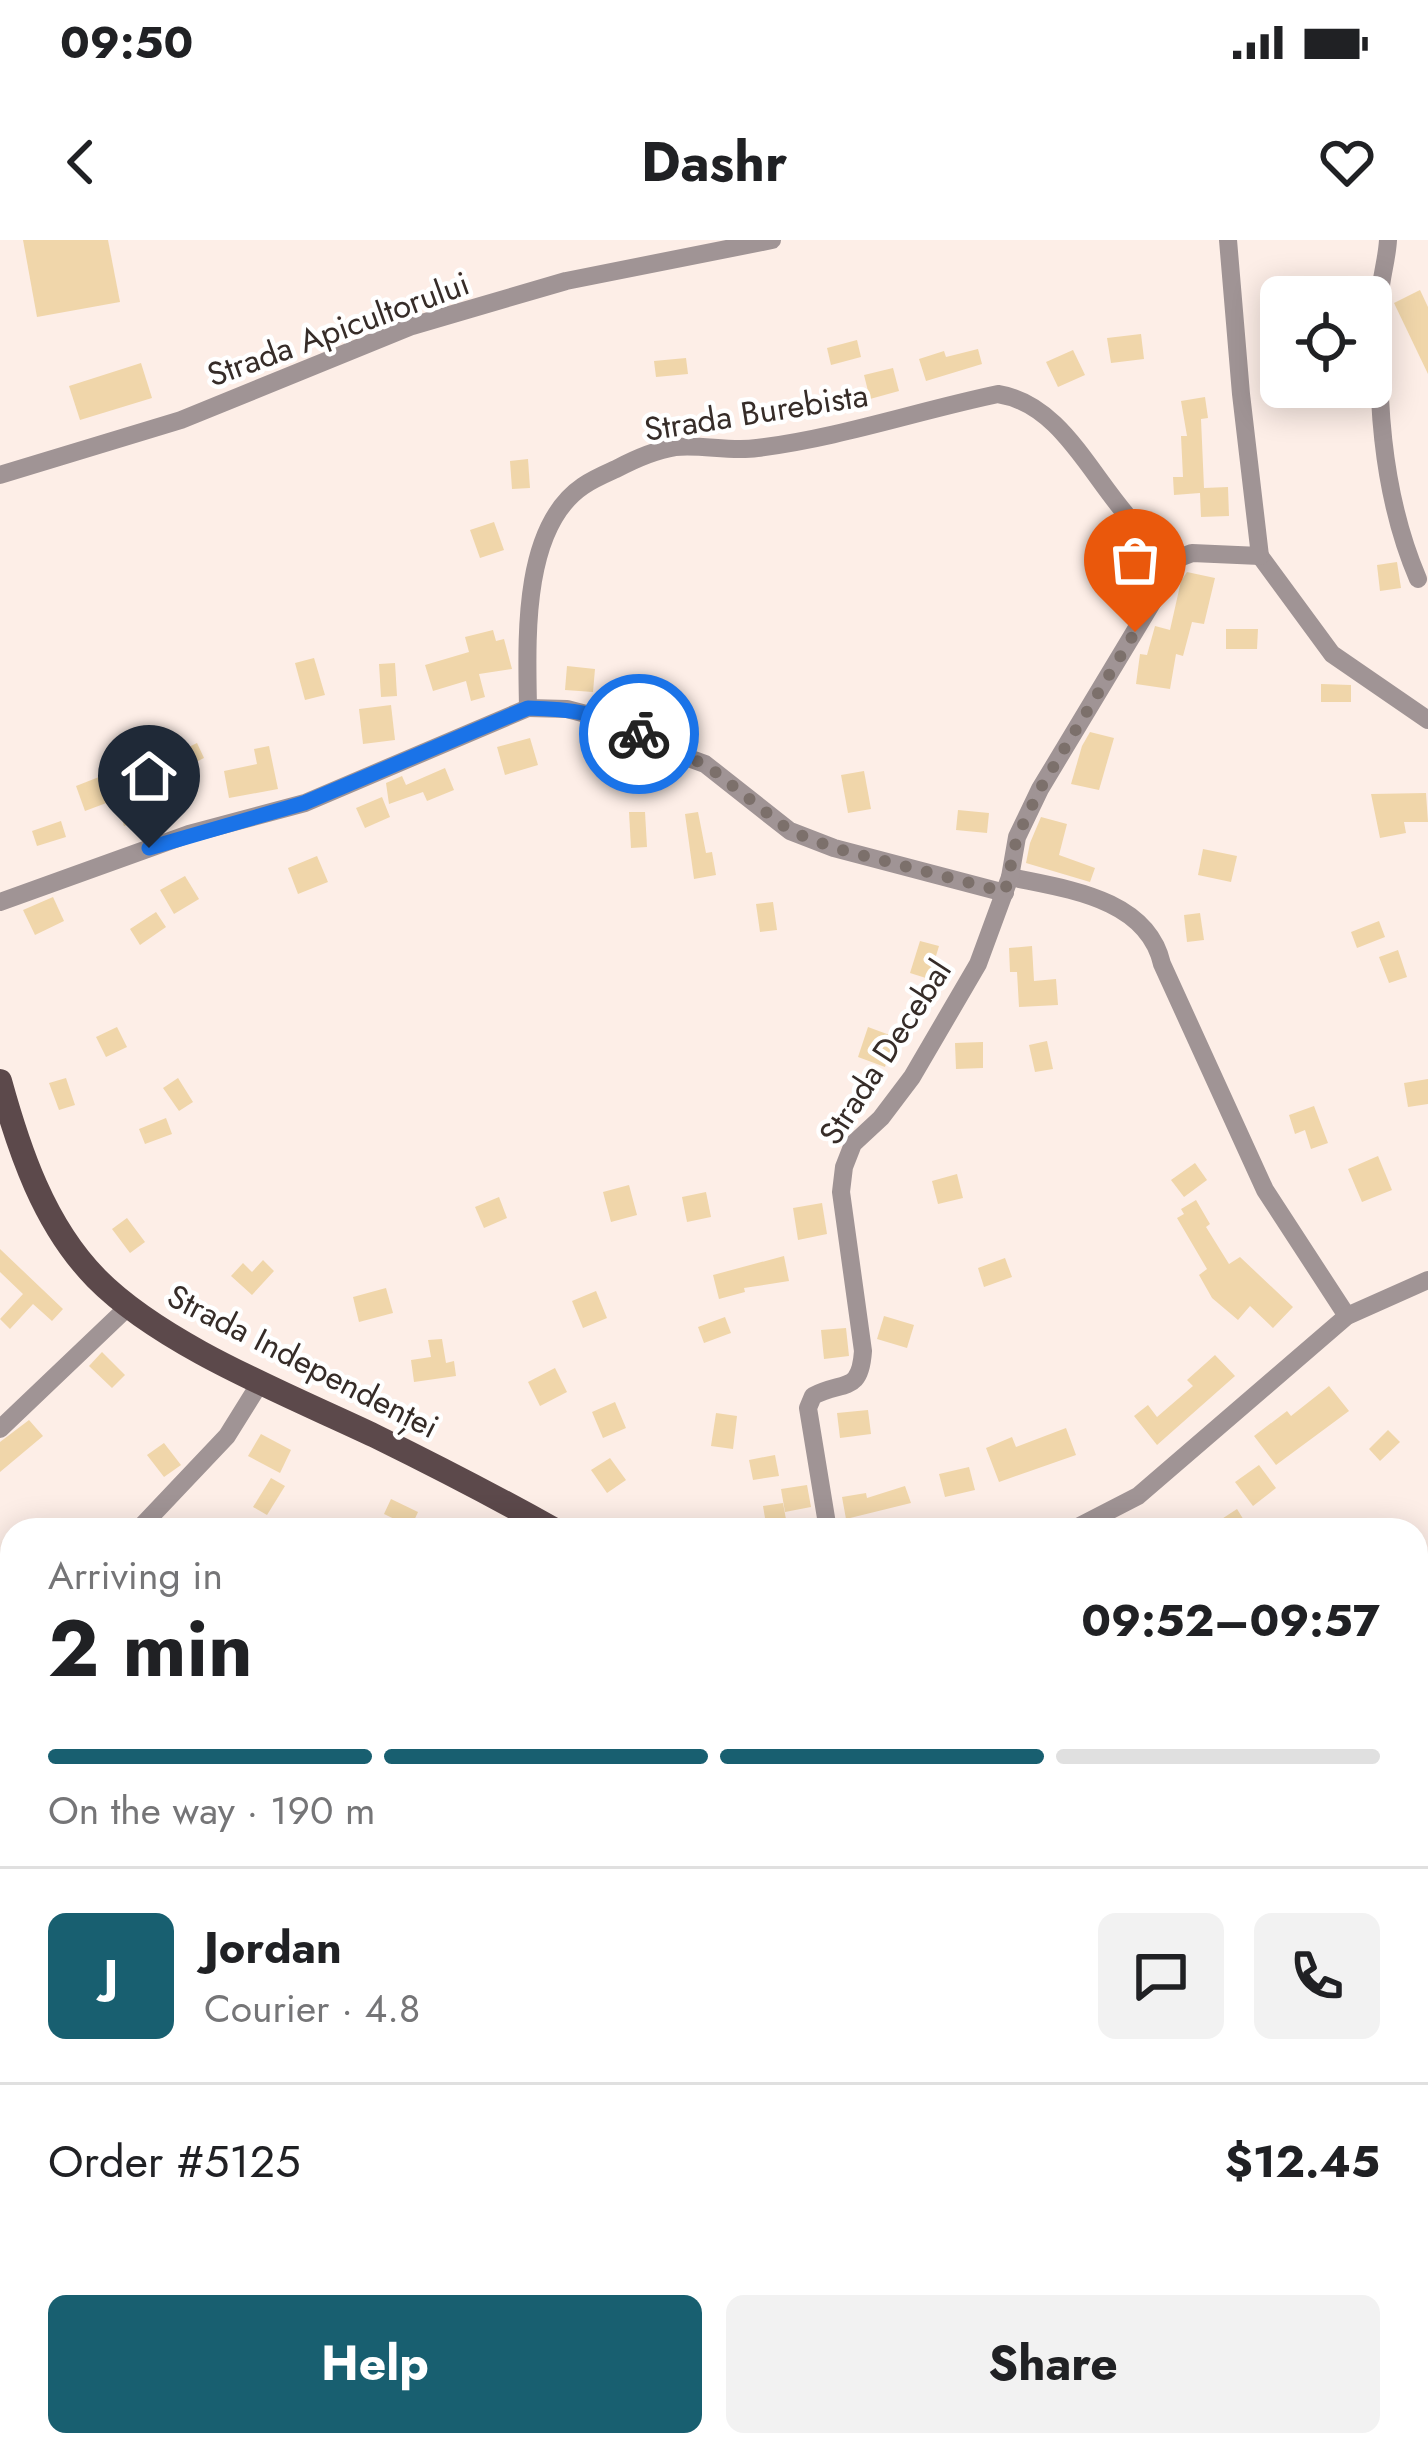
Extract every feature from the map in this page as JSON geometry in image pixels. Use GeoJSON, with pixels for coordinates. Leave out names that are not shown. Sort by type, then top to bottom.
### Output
{"type":"FeatureCollection","features":[{"type":"Feature","properties":{"kind":"main road","name":"Strada Independenței"},"geometry":{"type":"LineString","coordinates":[[0,1081],[6,1133],[32,1179],[74,1251],[129,1306],[260,1383],[532,1518]]}},
{"type":"Feature","properties":{"kind":"street","name":"Strada Apicultorului"},"geometry":{"type":"LineString","coordinates":[[0,475],[181,420],[412,326],[566,280],[772,240]]}},
{"type":"Feature","properties":{"kind":"street"},"geometry":{"type":"LineString","coordinates":[[1228,240],[1260,556],[1332,654],[1428,719]]}},
{"type":"Feature","properties":{"kind":"street"},"geometry":{"type":"LineString","coordinates":[[1388,240],[1380,291],[1382,446],[1399,534],[1418,579]]}},
{"type":"Feature","properties":{"kind":"street","name":"Strada Burebista"},"geometry":{"type":"LineString","coordinates":[[528,708],[529,606],[540,549],[558,512],[580,487],[633,460],[676,447],[755,449],[998,394],[1020,398],[1043,413],[1157,548],[1179,558]]}},
{"type":"Feature","properties":{"kind":"street"},"geometry":{"type":"LineString","coordinates":[[1179,558],[1192,553],[1260,556]]}},
{"type":"Feature","properties":{"kind":"street","name":"Strada Decebal"},"geometry":{"type":"LineString","coordinates":[[826,1518],[808,1408],[813,1396],[856,1381],[862,1372],[841,1192],[844,1167],[853,1144],[881,1118],[935,1042],[978,964],[1008,885],[1017,837],[1040,789],[1179,558]]}},
{"type":"Feature","properties":{"kind":"street"},"geometry":{"type":"LineString","coordinates":[[0,902],[189,834],[304,803],[528,708],[566,709],[624,724],[661,748],[705,764],[790,831],[834,848],[1123,909],[1158,948],[1265,1190],[1347,1316]]}},
{"type":"Feature","properties":{"kind":"street"},"geometry":{"type":"LineString","coordinates":[[1095,1518],[1138,1496],[1347,1316],[1428,1280]]}},
{"type":"Feature","properties":{"kind":"street"},"geometry":{"type":"LineString","coordinates":[[0,1429],[129,1306]]}},
{"type":"Feature","properties":{"kind":"street"},"geometry":{"type":"LineString","coordinates":[[149,1518],[227,1436],[260,1383]]}},
{"type":"Feature","properties":{"kind":"building"},"geometry":{"type":"Polygon","coordinates":[[[23,240],[108,240],[120,302],[37,317],[23,240]]]}},
{"type":"Feature","properties":{"kind":"building"},"geometry":{"type":"Polygon","coordinates":[[[1420,290],[1428,307],[1428,374],[1394,303],[1420,290]]]}},
{"type":"Feature","properties":{"kind":"building"},"geometry":{"type":"Polygon","coordinates":[[[1141,334],[1144,359],[1111,363],[1107,338],[1141,334]]]}},
{"type":"Feature","properties":{"kind":"building"},"geometry":{"type":"Polygon","coordinates":[[[857,340],[861,357],[831,365],[827,348],[857,340]]]}},
{"type":"Feature","properties":{"kind":"building"},"geometry":{"type":"Polygon","coordinates":[[[978,349],[982,364],[926,381],[919,359],[944,351],[946,357],[978,349]]]}},
{"type":"Feature","properties":{"kind":"building"},"geometry":{"type":"Polygon","coordinates":[[[1073,350],[1085,375],[1058,387],[1046,362],[1073,350]]]}},
{"type":"Feature","properties":{"kind":"building"},"geometry":{"type":"Polygon","coordinates":[[[686,358],[688,374],[656,377],[654,361],[686,358]]]}},
{"type":"Feature","properties":{"kind":"building"},"geometry":{"type":"Polygon","coordinates":[[[141,363],[152,398],[80,420],[69,386],[141,363]]]}},
{"type":"Feature","properties":{"kind":"building"},"geometry":{"type":"Polygon","coordinates":[[[893,368],[899,391],[870,399],[864,375],[893,368]]]}},
{"type":"Feature","properties":{"kind":"building"},"geometry":{"type":"Polygon","coordinates":[[[1205,397],[1208,418],[1201,419],[1204,488],[1228,487],[1229,516],[1201,517],[1200,493],[1174,495],[1173,477],[1183,477],[1181,436],[1187,436],[1181,401],[1205,397]]]}},
{"type":"Feature","properties":{"kind":"building"},"geometry":{"type":"Polygon","coordinates":[[[528,459],[530,488],[512,489],[510,461],[528,459]]]}},
{"type":"Feature","properties":{"kind":"building"},"geometry":{"type":"Polygon","coordinates":[[[494,522],[504,550],[480,558],[470,530],[494,522]]]}},
{"type":"Feature","properties":{"kind":"building"},"geometry":{"type":"Polygon","coordinates":[[[1118,559],[1143,563],[1140,589],[1115,585],[1118,559]]]}},
{"type":"Feature","properties":{"kind":"building"},"geometry":{"type":"Polygon","coordinates":[[[1397,562],[1401,588],[1380,591],[1377,565],[1397,562]]]}},
{"type":"Feature","properties":{"kind":"building"},"geometry":{"type":"Polygon","coordinates":[[[1187,572],[1215,578],[1204,624],[1192,622],[1183,656],[1176,654],[1170,689],[1136,684],[1140,654],[1147,655],[1155,626],[1170,630],[1187,572]]]}},
{"type":"Feature","properties":{"kind":"building"},"geometry":{"type":"Polygon","coordinates":[[[1226,629],[1258,629],[1257,649],[1226,649],[1226,629]]]}},
{"type":"Feature","properties":{"kind":"building"},"geometry":{"type":"Polygon","coordinates":[[[493,630],[496,641],[504,639],[512,669],[479,674],[485,697],[471,701],[466,681],[433,691],[425,665],[469,652],[465,637],[493,630]]]}},
{"type":"Feature","properties":{"kind":"building"},"geometry":{"type":"Polygon","coordinates":[[[314,658],[325,695],[305,700],[295,663],[314,658]]]}},
{"type":"Feature","properties":{"kind":"building"},"geometry":{"type":"Polygon","coordinates":[[[395,663],[397,696],[381,697],[379,664],[395,663]]]}},
{"type":"Feature","properties":{"kind":"building"},"geometry":{"type":"Polygon","coordinates":[[[567,666],[595,669],[593,692],[565,690],[567,666]]]}},
{"type":"Feature","properties":{"kind":"building"},"geometry":{"type":"Polygon","coordinates":[[[1321,684],[1351,685],[1351,702],[1321,702],[1321,684]]]}},
{"type":"Feature","properties":{"kind":"building"},"geometry":{"type":"Polygon","coordinates":[[[391,705],[395,740],[363,744],[359,709],[391,705]]]}},
{"type":"Feature","properties":{"kind":"building"},"geometry":{"type":"Polygon","coordinates":[[[1090,732],[1114,738],[1099,790],[1071,784],[1090,732]]]}},
{"type":"Feature","properties":{"kind":"building"},"geometry":{"type":"Polygon","coordinates":[[[530,738],[538,765],[505,775],[497,747],[530,738]]]}},
{"type":"Feature","properties":{"kind":"building"},"geometry":{"type":"Polygon","coordinates":[[[197,743],[204,758],[173,773],[166,758],[197,743]]]}},
{"type":"Feature","properties":{"kind":"building"},"geometry":{"type":"Polygon","coordinates":[[[269,746],[278,789],[229,798],[224,771],[257,764],[254,749],[269,746]]]}},
{"type":"Feature","properties":{"kind":"building"},"geometry":{"type":"Polygon","coordinates":[[[445,768],[454,790],[427,801],[423,792],[389,804],[386,783],[402,776],[406,785],[445,768]]]}},
{"type":"Feature","properties":{"kind":"building"},"geometry":{"type":"Polygon","coordinates":[[[864,771],[871,809],[848,813],[841,775],[864,771]]]}},
{"type":"Feature","properties":{"kind":"building"},"geometry":{"type":"Polygon","coordinates":[[[99,777],[109,802],[85,811],[76,786],[99,777]]]}},
{"type":"Feature","properties":{"kind":"building"},"geometry":{"type":"Polygon","coordinates":[[[1426,793],[1428,822],[1404,822],[1406,833],[1380,838],[1371,794],[1426,793]]]}},
{"type":"Feature","properties":{"kind":"building"},"geometry":{"type":"Polygon","coordinates":[[[142,797],[149,818],[124,826],[117,804],[142,797]]]}},
{"type":"Feature","properties":{"kind":"building"},"geometry":{"type":"Polygon","coordinates":[[[382,797],[390,817],[365,828],[356,808],[382,797]]]}},
{"type":"Feature","properties":{"kind":"building"},"geometry":{"type":"Polygon","coordinates":[[[958,810],[989,813],[987,833],[956,830],[958,810]]]}},
{"type":"Feature","properties":{"kind":"building"},"geometry":{"type":"Polygon","coordinates":[[[629,812],[645,812],[647,847],[631,848],[629,812]]]}},
{"type":"Feature","properties":{"kind":"building"},"geometry":{"type":"Polygon","coordinates":[[[698,812],[716,875],[694,879],[685,814],[698,812]]]}},
{"type":"Feature","properties":{"kind":"building"},"geometry":{"type":"Polygon","coordinates":[[[1041,817],[1067,824],[1059,855],[1095,868],[1090,882],[1026,863],[1041,817]]]}},
{"type":"Feature","properties":{"kind":"building"},"geometry":{"type":"Polygon","coordinates":[[[61,821],[66,837],[37,846],[32,831],[61,821]]]}},
{"type":"Feature","properties":{"kind":"building"},"geometry":{"type":"Polygon","coordinates":[[[1203,849],[1237,856],[1231,882],[1198,875],[1203,849]]]}},
{"type":"Feature","properties":{"kind":"building"},"geometry":{"type":"Polygon","coordinates":[[[317,856],[328,882],[298,894],[288,868],[317,856]]]}},
{"type":"Feature","properties":{"kind":"building"},"geometry":{"type":"Polygon","coordinates":[[[185,876],[199,899],[174,914],[160,890],[185,876]]]}},
{"type":"Feature","properties":{"kind":"building"},"geometry":{"type":"Polygon","coordinates":[[[53,897],[64,921],[35,935],[23,910],[53,897]]]}},
{"type":"Feature","properties":{"kind":"building"},"geometry":{"type":"Polygon","coordinates":[[[773,902],[777,930],[760,932],[756,904],[773,902]]]}},
{"type":"Feature","properties":{"kind":"building"},"geometry":{"type":"Polygon","coordinates":[[[156,912],[166,927],[140,945],[130,929],[156,912]]]}},
{"type":"Feature","properties":{"kind":"building"},"geometry":{"type":"Polygon","coordinates":[[[1200,913],[1204,940],[1187,942],[1184,915],[1200,913]]]}},
{"type":"Feature","properties":{"kind":"building"},"geometry":{"type":"Polygon","coordinates":[[[1379,921],[1385,937],[1357,948],[1351,932],[1379,921]]]}},
{"type":"Feature","properties":{"kind":"building"},"geometry":{"type":"Polygon","coordinates":[[[920,941],[939,946],[929,979],[910,973],[920,941]]]}},
{"type":"Feature","properties":{"kind":"building"},"geometry":{"type":"Polygon","coordinates":[[[1032,946],[1034,981],[1056,979],[1058,1005],[1019,1007],[1017,972],[1010,972],[1009,948],[1032,946]]]}},
{"type":"Feature","properties":{"kind":"building"},"geometry":{"type":"Polygon","coordinates":[[[1398,950],[1407,977],[1389,983],[1379,957],[1398,950]]]}},
{"type":"Feature","properties":{"kind":"building"},"geometry":{"type":"Polygon","coordinates":[[[117,1027],[127,1047],[106,1057],[96,1037],[117,1027]]]}},
{"type":"Feature","properties":{"kind":"building"},"geometry":{"type":"Polygon","coordinates":[[[868,1027],[895,1037],[885,1067],[858,1057],[868,1027]]]}},
{"type":"Feature","properties":{"kind":"building"},"geometry":{"type":"Polygon","coordinates":[[[1047,1041],[1053,1069],[1035,1072],[1029,1045],[1047,1041]]]}},
{"type":"Feature","properties":{"kind":"building"},"geometry":{"type":"Polygon","coordinates":[[[983,1042],[983,1068],[956,1069],[955,1043],[983,1042]]]}},
{"type":"Feature","properties":{"kind":"building"},"geometry":{"type":"Polygon","coordinates":[[[66,1078],[75,1105],[59,1110],[49,1083],[66,1078]]]}},
{"type":"Feature","properties":{"kind":"building"},"geometry":{"type":"Polygon","coordinates":[[[178,1078],[193,1102],[179,1111],[163,1088],[178,1078]]]}},
{"type":"Feature","properties":{"kind":"building"},"geometry":{"type":"Polygon","coordinates":[[[1428,1079],[1428,1104],[1408,1107],[1404,1083],[1428,1079]]]}},
{"type":"Feature","properties":{"kind":"building"},"geometry":{"type":"Polygon","coordinates":[[[1314,1106],[1328,1143],[1311,1149],[1305,1130],[1295,1134],[1289,1115],[1314,1106]]]}},
{"type":"Feature","properties":{"kind":"building"},"geometry":{"type":"Polygon","coordinates":[[[166,1118],[172,1134],[145,1144],[139,1129],[166,1118]]]}},
{"type":"Feature","properties":{"kind":"building"},"geometry":{"type":"Polygon","coordinates":[[[1378,1156],[1392,1190],[1362,1202],[1348,1169],[1378,1156]]]}},
{"type":"Feature","properties":{"kind":"building"},"geometry":{"type":"Polygon","coordinates":[[[1195,1163],[1207,1180],[1184,1197],[1171,1180],[1195,1163]]]}},
{"type":"Feature","properties":{"kind":"building"},"geometry":{"type":"Polygon","coordinates":[[[957,1174],[963,1198],[938,1204],[932,1181],[957,1174]]]}},
{"type":"Feature","properties":{"kind":"building"},"geometry":{"type":"Polygon","coordinates":[[[629,1185],[637,1215],[611,1222],[603,1192],[629,1185]]]}},
{"type":"Feature","properties":{"kind":"building"},"geometry":{"type":"Polygon","coordinates":[[[706,1192],[711,1217],[687,1222],[682,1197],[706,1192]]]}},
{"type":"Feature","properties":{"kind":"building"},"geometry":{"type":"Polygon","coordinates":[[[499,1197],[507,1218],[484,1228],[475,1207],[499,1197]]]}},
{"type":"Feature","properties":{"kind":"building"},"geometry":{"type":"Polygon","coordinates":[[[1196,1200],[1229,1264],[1240,1257],[1293,1307],[1273,1328],[1250,1306],[1238,1320],[1212,1298],[1199,1275],[1207,1269],[1177,1218],[1184,1214],[1181,1209],[1196,1200]]]}},
{"type":"Feature","properties":{"kind":"building"},"geometry":{"type":"Polygon","coordinates":[[[822,1203],[827,1234],[798,1240],[793,1208],[822,1203]]]}},
{"type":"Feature","properties":{"kind":"building"},"geometry":{"type":"Polygon","coordinates":[[[127,1218],[145,1242],[130,1253],[112,1229],[127,1218]]]}},
{"type":"Feature","properties":{"kind":"building"},"geometry":{"type":"Polygon","coordinates":[[[0,1249],[63,1309],[52,1321],[33,1304],[10,1329],[0,1319],[23,1294],[0,1272],[0,1249]]]}},
{"type":"Feature","properties":{"kind":"building"},"geometry":{"type":"Polygon","coordinates":[[[784,1256],[789,1281],[744,1288],[745,1292],[719,1299],[713,1275],[784,1256]]]}},
{"type":"Feature","properties":{"kind":"building"},"geometry":{"type":"Polygon","coordinates":[[[1005,1258],[1012,1277],[984,1287],[978,1268],[1005,1258]]]}},
{"type":"Feature","properties":{"kind":"building"},"geometry":{"type":"Polygon","coordinates":[[[263,1260],[274,1271],[252,1295],[231,1276],[243,1263],[252,1272],[263,1260]]]}},
{"type":"Feature","properties":{"kind":"building"},"geometry":{"type":"Polygon","coordinates":[[[386,1288],[393,1313],[359,1322],[353,1297],[386,1288]]]}},
{"type":"Feature","properties":{"kind":"building"},"geometry":{"type":"Polygon","coordinates":[[[596,1291],[607,1318],[583,1328],[572,1301],[596,1291]]]}},
{"type":"Feature","properties":{"kind":"building"},"geometry":{"type":"Polygon","coordinates":[[[884,1316],[914,1325],[907,1348],[877,1339],[884,1316]]]}},
{"type":"Feature","properties":{"kind":"building"},"geometry":{"type":"Polygon","coordinates":[[[725,1317],[731,1333],[704,1343],[698,1327],[725,1317]]]}},
{"type":"Feature","properties":{"kind":"building"},"geometry":{"type":"Polygon","coordinates":[[[846,1328],[849,1356],[824,1359],[821,1330],[846,1328]]]}},
{"type":"Feature","properties":{"kind":"building"},"geometry":{"type":"Polygon","coordinates":[[[442,1339],[446,1363],[454,1361],[456,1376],[414,1382],[411,1360],[431,1357],[428,1340],[442,1339]]]}},
{"type":"Feature","properties":{"kind":"building"},"geometry":{"type":"Polygon","coordinates":[[[102,1352],[125,1375],[112,1388],[89,1366],[102,1352]]]}},
{"type":"Feature","properties":{"kind":"building"},"geometry":{"type":"Polygon","coordinates":[[[1215,1355],[1235,1376],[1157,1445],[1134,1416],[1148,1405],[1157,1417],[1193,1386],[1187,1380],[1215,1355]]]}},
{"type":"Feature","properties":{"kind":"building"},"geometry":{"type":"Polygon","coordinates":[[[555,1368],[567,1392],[540,1406],[528,1382],[555,1368]]]}},
{"type":"Feature","properties":{"kind":"building"},"geometry":{"type":"Polygon","coordinates":[[[1329,1386],[1349,1411],[1276,1465],[1254,1436],[1287,1411],[1291,1416],[1329,1386]]]}},
{"type":"Feature","properties":{"kind":"building"},"geometry":{"type":"Polygon","coordinates":[[[615,1402],[626,1428],[603,1438],[592,1412],[615,1402]]]}},
{"type":"Feature","properties":{"kind":"building"},"geometry":{"type":"Polygon","coordinates":[[[868,1410],[871,1434],[840,1438],[837,1413],[868,1410]]]}},
{"type":"Feature","properties":{"kind":"building"},"geometry":{"type":"Polygon","coordinates":[[[716,1413],[737,1416],[733,1449],[711,1446],[716,1413]]]}},
{"type":"Feature","properties":{"kind":"building"},"geometry":{"type":"Polygon","coordinates":[[[29,1420],[43,1436],[0,1472],[0,1442],[29,1420]]]}},
{"type":"Feature","properties":{"kind":"building"},"geometry":{"type":"Polygon","coordinates":[[[1066,1428],[1076,1455],[999,1482],[986,1448],[1012,1437],[1016,1447],[1066,1428]]]}},
{"type":"Feature","properties":{"kind":"building"},"geometry":{"type":"Polygon","coordinates":[[[1388,1430],[1400,1442],[1380,1461],[1369,1449],[1388,1430]]]}},
{"type":"Feature","properties":{"kind":"building"},"geometry":{"type":"Polygon","coordinates":[[[261,1434],[291,1450],[280,1473],[248,1456],[261,1434]]]}},
{"type":"Feature","properties":{"kind":"building"},"geometry":{"type":"Polygon","coordinates":[[[164,1443],[181,1465],[164,1477],[147,1455],[164,1443]]]}},
{"type":"Feature","properties":{"kind":"building"},"geometry":{"type":"Polygon","coordinates":[[[775,1455],[779,1476],[753,1480],[749,1460],[775,1455]]]}},
{"type":"Feature","properties":{"kind":"building"},"geometry":{"type":"Polygon","coordinates":[[[610,1458],[626,1480],[607,1493],[591,1470],[610,1458]]]}},
{"type":"Feature","properties":{"kind":"building"},"geometry":{"type":"Polygon","coordinates":[[[1259,1465],[1276,1488],[1253,1506],[1235,1482],[1259,1465]]]}},
{"type":"Feature","properties":{"kind":"building"},"geometry":{"type":"Polygon","coordinates":[[[969,1467],[975,1490],[945,1497],[939,1474],[969,1467]]]}},
{"type":"Feature","properties":{"kind":"building"},"geometry":{"type":"Polygon","coordinates":[[[271,1478],[285,1486],[267,1515],[253,1507],[271,1478]]]}},
{"type":"Feature","properties":{"kind":"building"},"geometry":{"type":"Polygon","coordinates":[[[807,1485],[811,1507],[785,1512],[781,1489],[807,1485]]]}},
{"type":"Feature","properties":{"kind":"building"},"geometry":{"type":"Polygon","coordinates":[[[905,1486],[911,1503],[846,1518],[842,1497],[866,1493],[867,1498],[905,1486]]]}},
{"type":"Feature","properties":{"kind":"building"},"geometry":{"type":"Polygon","coordinates":[[[391,1499],[418,1512],[415,1518],[384,1514],[391,1499]]]}},
{"type":"Feature","properties":{"kind":"building"},"geometry":{"type":"Polygon","coordinates":[[[783,1503],[786,1518],[765,1518],[763,1506],[783,1503]]]}},
{"type":"Feature","properties":{"kind":"way so far"},"geometry":{"type":"LineString","coordinates":[[639,734],[661,748],[705,764],[790,831],[834,848],[1005,892],[1017,837],[1040,789],[1135,632]]}},
{"type":"Feature","properties":{"kind":"route"},"geometry":{"type":"LineString","coordinates":[[149,848],[304,803],[528,708],[566,709],[624,724],[639,734]]}}]}
